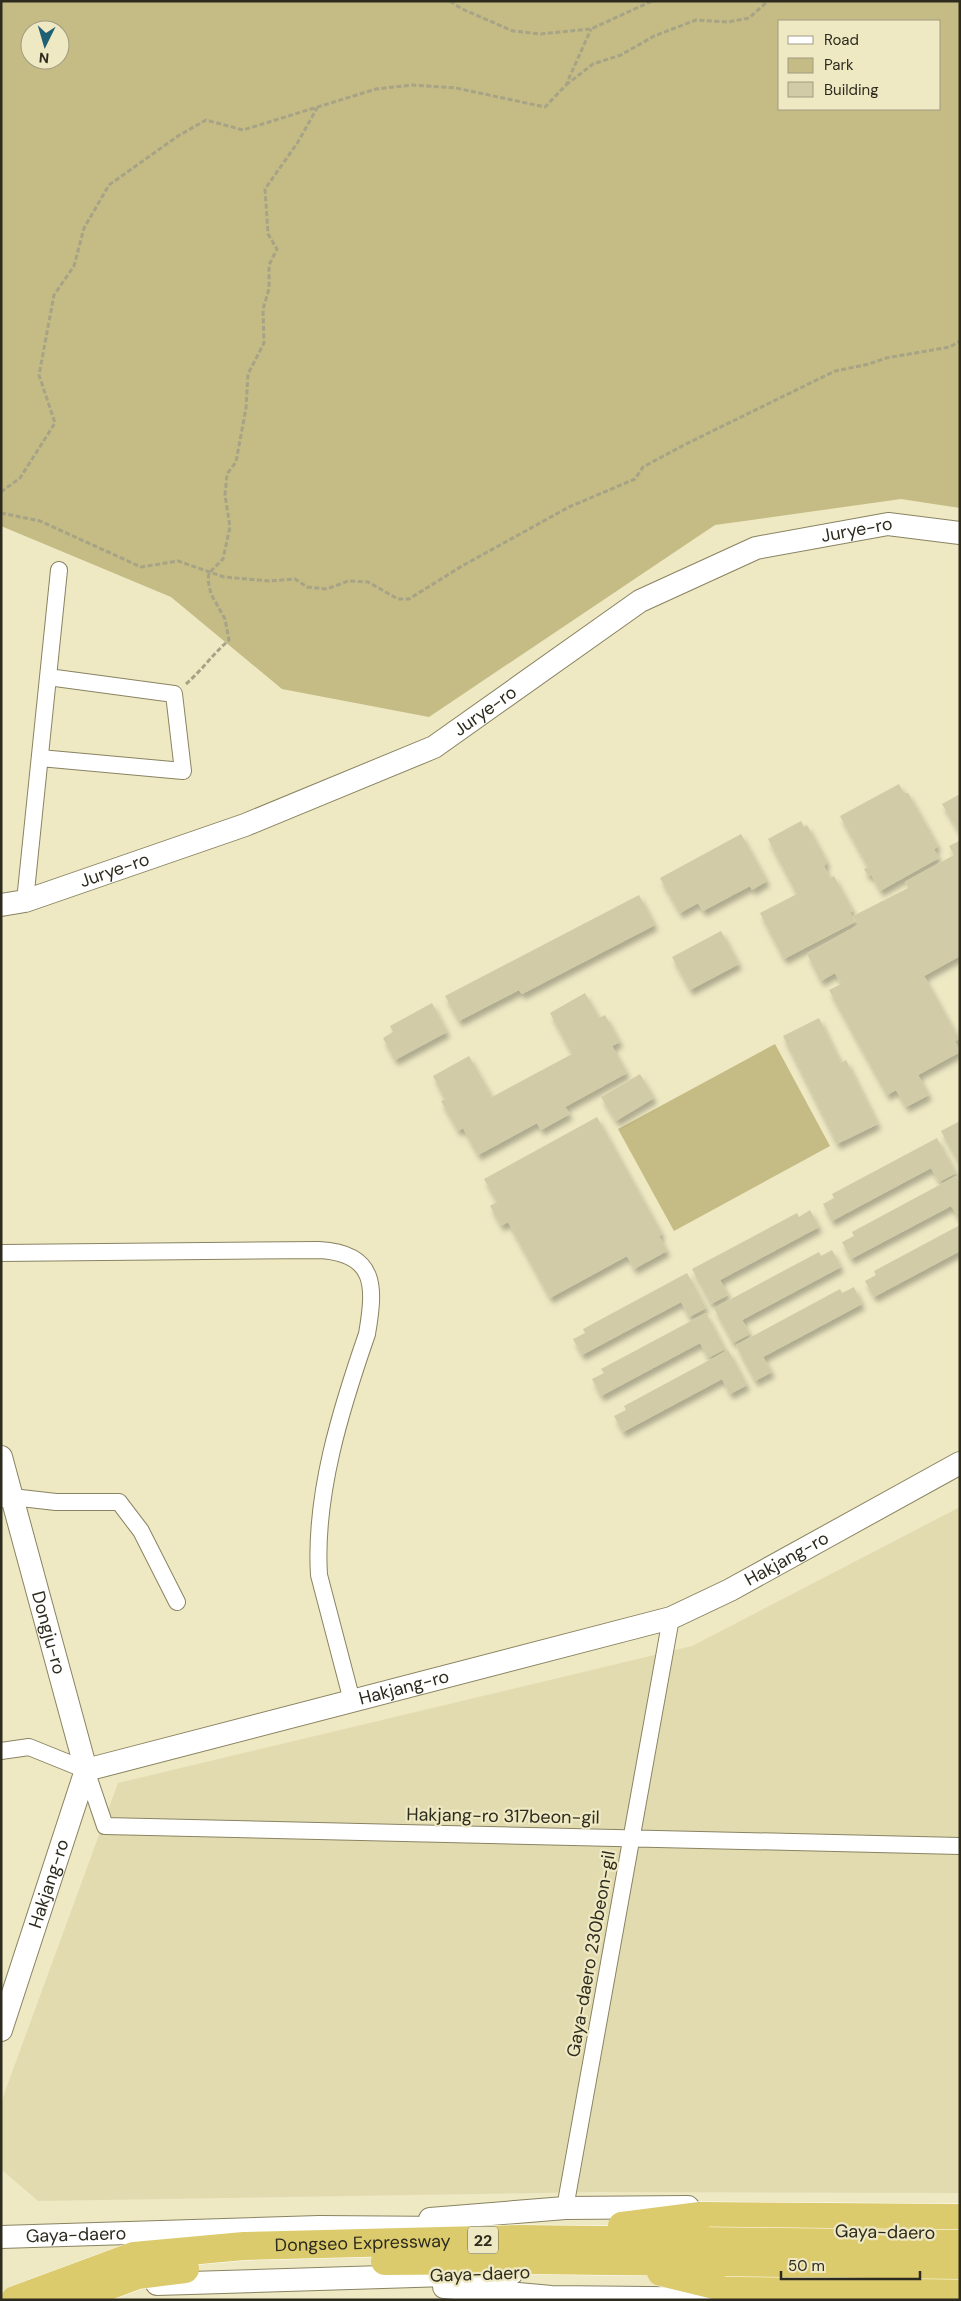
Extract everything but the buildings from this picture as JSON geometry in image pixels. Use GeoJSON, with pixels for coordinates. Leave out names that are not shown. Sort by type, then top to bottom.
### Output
{"type":"FeatureCollection","features":[{"type":"Feature","properties":{"kind":"highway"},"geometry":{"type":"LineString","coordinates":[[520,2239],[700,2216],[960,2218]]}},
{"type":"Feature","properties":{"kind":"highway","name":"Dongseo Expressway"},"geometry":{"type":"LineString","coordinates":[[15,2300],[134,2256],[244,2246],[520,2239],[960,2244]]}},
{"type":"Feature","properties":{"kind":"highway"},"geometry":{"type":"LineString","coordinates":[[619,2260],[714,2285],[960,2288]]}},
{"type":"Feature","properties":{"kind":"highway","name":"Dongseo Expressway"},"geometry":{"type":"LineString","coordinates":[[71,2300],[138,2275],[190,2268],[260,2263],[619,2260],[960,2265]]}},
{"type":"Feature","properties":{"kind":"main road","name":"Jurye-ro"},"geometry":{"type":"LineString","coordinates":[[1,905],[25,901],[245,825],[434,747],[640,601],[756,548],[888,524],[960,533]]}},
{"type":"Feature","properties":{"kind":"main road","name":"Dongju-ro"},"geometry":{"type":"LineString","coordinates":[[1,1456],[7,1498],[86,1770]]}},
{"type":"Feature","properties":{"kind":"main road","name":"Hakjang-ro"},"geometry":{"type":"LineString","coordinates":[[1,2030],[86,1770],[671,1618],[730,1590],[960,1463]]}},
{"type":"Feature","properties":{"kind":"main road"},"geometry":{"type":"LineString","coordinates":[[319,2227],[565,2208],[960,2205]]}},
{"type":"Feature","properties":{"kind":"main road"},"geometry":{"type":"LineString","coordinates":[[1,2226],[37,2236]]}},
{"type":"Feature","properties":{"kind":"main road","name":"Gaya-daero"},"geometry":{"type":"LineString","coordinates":[[1,2237],[319,2227],[960,2232]]}},
{"type":"Feature","properties":{"kind":"main road","name":"Gaya-daero"},"geometry":{"type":"LineString","coordinates":[[1,2290],[567,2272],[960,2276]]}},
{"type":"Feature","properties":{"kind":"main road"},"geometry":{"type":"LineString","coordinates":[[332,2278],[500,2296],[810,2300]]}},
{"type":"Feature","properties":{"kind":"street"},"geometry":{"type":"LineString","coordinates":[[25,901],[59,570]]}},
{"type":"Feature","properties":{"kind":"street"},"geometry":{"type":"LineString","coordinates":[[40,758],[183,771],[174,694],[48,677]]}},
{"type":"Feature","properties":{"kind":"street"},"geometry":{"type":"LineString","coordinates":[[1,1253],[319,1250],[334,1251],[348,1255],[360,1264],[368,1275],[373,1290],[371,1311],[367,1334],[326,1474],[318,1560],[319,1575],[352,1701]]}},
{"type":"Feature","properties":{"kind":"street"},"geometry":{"type":"LineString","coordinates":[[7,1498],[56,1502],[119,1502],[141,1532],[177,1602]]}},
{"type":"Feature","properties":{"kind":"street","name":"Gaya-daero 230beon-gil"},"geometry":{"type":"LineString","coordinates":[[565,2208],[633,1839],[671,1618]]}},
{"type":"Feature","properties":{"kind":"street"},"geometry":{"type":"LineString","coordinates":[[1,1751],[29,1747],[86,1770]]}},
{"type":"Feature","properties":{"kind":"street","name":"Hakjang-ro 317beon-gil"},"geometry":{"type":"LineString","coordinates":[[86,1770],[105,1826],[960,1846]]}},
{"type":"Feature","properties":{"kind":"path"},"geometry":{"type":"LineString","coordinates":[[450,1],[462,9],[513,30],[541,34],[591,29],[652,1]]}},
{"type":"Feature","properties":{"kind":"path"},"geometry":{"type":"LineString","coordinates":[[1,492],[20,478],[55,423],[39,375],[54,295],[74,266],[84,228],[109,185],[178,136],[206,120],[243,130],[376,89],[412,85],[456,88],[545,107],[566,85],[593,64],[621,55],[654,36],[696,20],[728,22],[749,18],[768,1]]}},
{"type":"Feature","properties":{"kind":"path"},"geometry":{"type":"LineString","coordinates":[[566,85],[591,29]]}},
{"type":"Feature","properties":{"kind":"path"},"geometry":{"type":"LineString","coordinates":[[174,694],[198,674],[212,655],[228,640],[225,619],[210,594],[208,580],[209,573],[223,559],[230,527],[225,495],[226,474],[236,462],[246,408],[248,374],[264,343],[263,309],[269,288],[269,265],[277,249],[268,234],[265,189],[298,142],[317,108]]}},
{"type":"Feature","properties":{"kind":"path"},"geometry":{"type":"LineString","coordinates":[[1,513],[40,522],[141,567],[178,561],[209,573],[269,581],[295,579],[307,587],[327,589],[348,581],[368,582],[398,599],[410,599],[462,566],[569,507],[635,479],[643,467],[684,444],[836,371],[869,364],[886,358],[950,348],[960,341]]}},
{"type":"Feature","properties":{"kind":"shaded area"},"geometry":{"type":"Polygon","coordinates":[[[960,1507],[960,2193],[597,2192],[38,2201],[1,2169],[1,2107],[3,2097],[118,1783],[692,1646],[960,1507]]]}},
{"type":"Feature","properties":{"kind":"green space"},"geometry":{"type":"Polygon","coordinates":[[[1,1],[960,1],[960,508],[901,499],[715,525],[429,717],[282,689],[171,597],[1,526],[1,1]]]}},
{"type":"Feature","properties":{"kind":"green space"},"geometry":{"type":"Polygon","coordinates":[[[775,1044],[830,1146],[674,1231],[618,1129],[775,1044]]]}}]}
